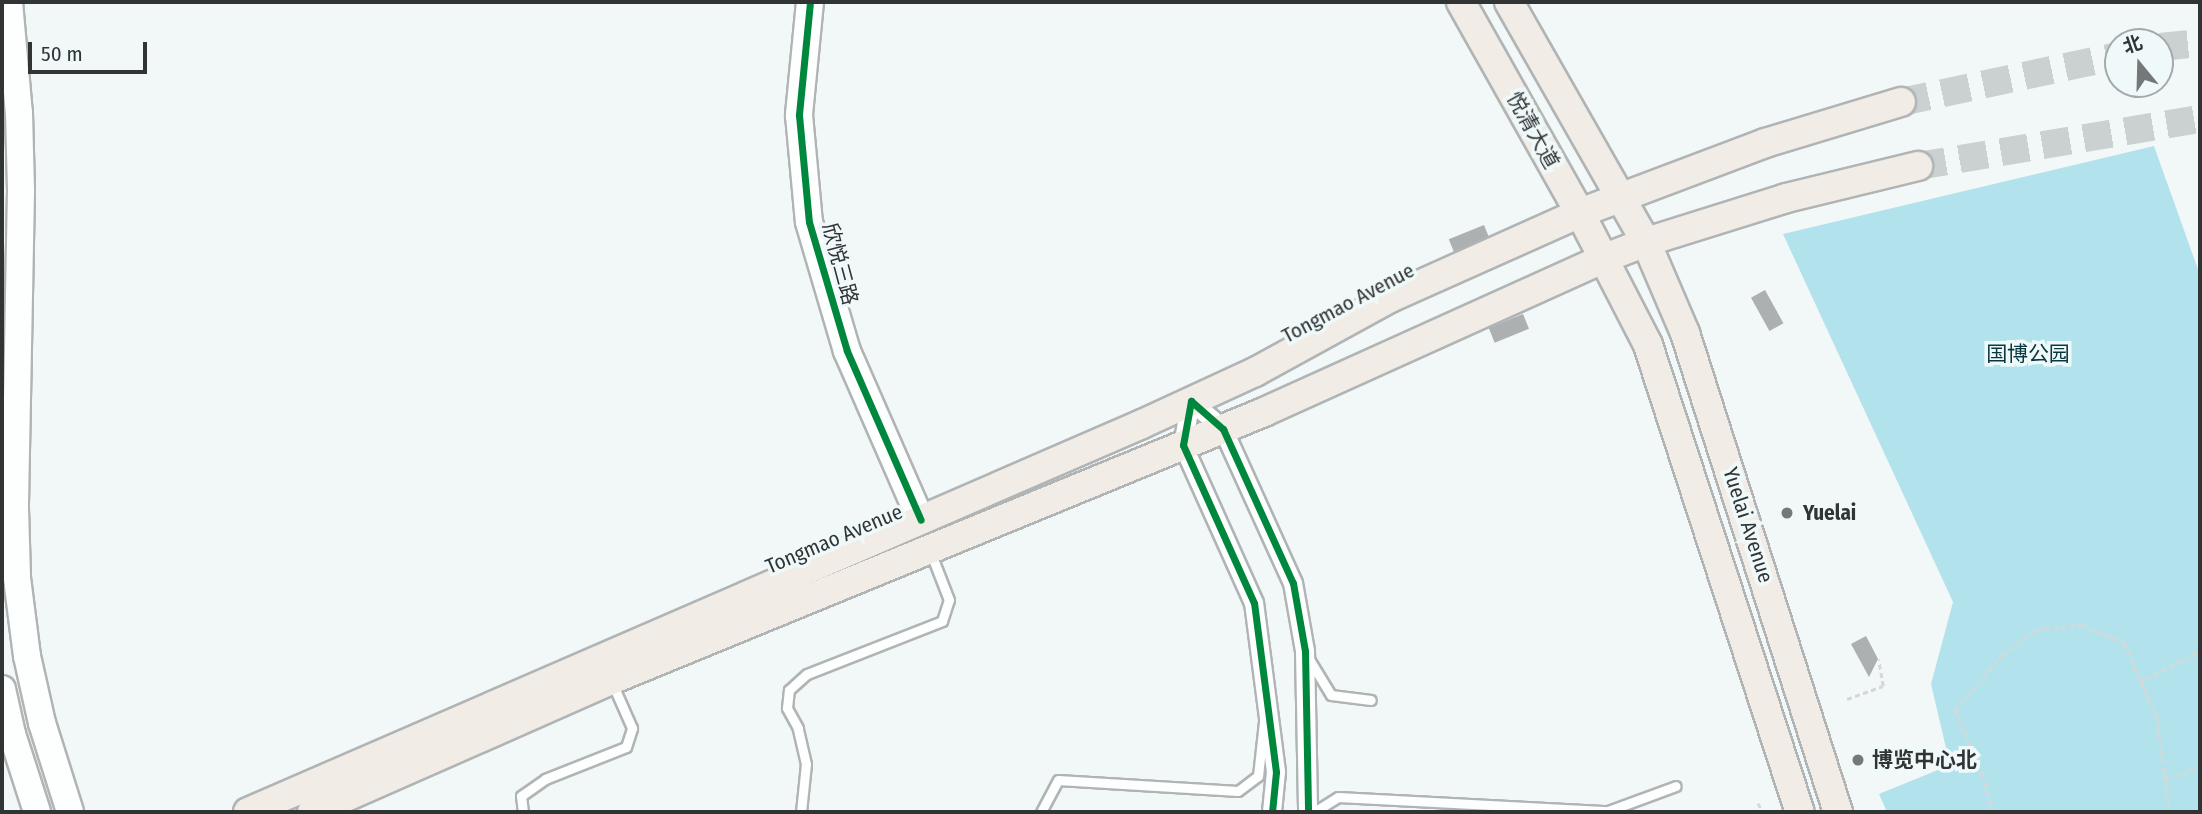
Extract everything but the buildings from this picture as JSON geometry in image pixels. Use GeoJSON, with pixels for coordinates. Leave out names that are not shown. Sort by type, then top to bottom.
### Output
{"type":"FeatureCollection","features":[{"type":"Feature","properties":{"kind":"main road"},"geometry":{"type":"LineString","coordinates":[[9,2],[19,113],[21,191],[15,509],[17,578],[27,656],[42,723],[70,812]]}},
{"type":"Feature","properties":{"kind":"main road","name":"欣悦三路"},"geometry":{"type":"LineString","coordinates":[[810,2],[799,116],[810,222],[847,351],[921,520]]}},
{"type":"Feature","properties":{"kind":"main road","name":"悦清大道"},"geometry":{"type":"LineString","coordinates":[[1461,2],[1605,258]]}},
{"type":"Feature","properties":{"kind":"main road","name":"悦清大道"},"geometry":{"type":"LineString","coordinates":[[1509,2],[1646,242]]}},
{"type":"Feature","properties":{"kind":"main road","name":"Tongmao Avenue"},"geometry":{"type":"LineString","coordinates":[[248,812],[1191,401],[1255,372],[1390,298],[1580,213],[1765,143],[1901,102]]}},
{"type":"Feature","properties":{"kind":"main road"},"geometry":{"type":"LineString","coordinates":[[312,812],[611,680],[1223,429],[1605,258],[1646,242],[1786,198],[1918,166]]}},
{"type":"Feature","properties":{"kind":"main road","name":"Yuelai Avenue"},"geometry":{"type":"LineString","coordinates":[[1646,242],[1685,333],[1838,812]]}},
{"type":"Feature","properties":{"kind":"main road","name":"Yuelai Avenue"},"geometry":{"type":"LineString","coordinates":[[1605,258],[1648,345],[1800,812]]}},
{"type":"Feature","properties":{"kind":"main road"},"geometry":{"type":"LineString","coordinates":[[2,689],[12,734],[37,812]]}},
{"type":"Feature","properties":{"kind":"street"},"geometry":{"type":"LineString","coordinates":[[1191,401],[1223,429],[1293,583],[1305,651],[1308,812]]}},
{"type":"Feature","properties":{"kind":"street"},"geometry":{"type":"LineString","coordinates":[[1191,401],[1183,445],[1255,603],[1276,772],[1272,812]]}},
{"type":"Feature","properties":{"kind":"lane"},"geometry":{"type":"LineString","coordinates":[[801,812],[806,764],[798,728],[787,708],[789,690],[807,674],[942,621],[949,600],[930,550]]}},
{"type":"Feature","properties":{"kind":"lane"},"geometry":{"type":"LineString","coordinates":[[1305,651],[1331,695],[1371,700]]}},
{"type":"Feature","properties":{"kind":"lane"},"geometry":{"type":"LineString","coordinates":[[523,812],[521,796],[545,779],[626,747],[632,728],[611,680]]}},
{"type":"Feature","properties":{"kind":"lane"},"geometry":{"type":"LineString","coordinates":[[1041,812],[1058,780],[1238,791],[1258,776],[1267,689]]}},
{"type":"Feature","properties":{"kind":"lane"},"geometry":{"type":"LineString","coordinates":[[1314,812],[1338,797],[1608,811],[1676,786]]}},
{"type":"Feature","properties":{"kind":"path"},"geometry":{"type":"LineString","coordinates":[[1992,812],[1983,777],[1955,710],[2003,654],[2036,630],[2081,625],[2124,643],[2139,683],[2157,717],[2170,812]]}},
{"type":"Feature","properties":{"kind":"path"},"geometry":{"type":"LineString","coordinates":[[2139,683],[2200,650]]}},
{"type":"Feature","properties":{"kind":"path"},"geometry":{"type":"LineString","coordinates":[[1847,699],[1882,686],[1878,659]]}},
{"type":"Feature","properties":{"kind":"path"},"geometry":{"type":"LineString","coordinates":[[2165,780],[2200,766]]}},
{"type":"Feature","properties":{"kind":"path"},"geometry":{"type":"LineString","coordinates":[[1758,803],[1763,812]]}},
{"type":"Feature","properties":{"kind":"green space","name":"国博公园"},"geometry":{"type":"Polygon","coordinates":[[[2154,146],[2200,275],[2200,812],[1887,812],[1879,794],[1950,765],[1931,684],[1953,602],[1783,234],[2154,146]]]}},
{"type":"Feature","properties":{"kind":"tunnel"},"geometry":{"type":"LineString","coordinates":[[2174,46],[2200,43]]}},
{"type":"Feature","properties":{"kind":"tunnel"},"geometry":{"type":"LineString","coordinates":[[1901,102],[2104,59]]}},
{"type":"Feature","properties":{"kind":"tunnel"},"geometry":{"type":"LineString","coordinates":[[1918,166],[2200,119]]}},
{"type":"Feature","properties":{"kind":"cycle path"},"geometry":{"type":"LineString","coordinates":[[810,2],[799,115],[809,222],[847,351],[921,520]]}},
{"type":"Feature","properties":{"kind":"cycle path"},"geometry":{"type":"LineString","coordinates":[[1272,812],[1276,772],[1254,603],[1183,445],[1191,401],[1223,429],[1293,583],[1305,651],[1308,812]]}},
{"type":"Feature","properties":{"kind":"place","name":"Yuelai"},"geometry":{"type":"Point","coordinates":[1787,513]}},
{"type":"Feature","properties":{"kind":"place","name":"博览中心北"},"geometry":{"type":"Point","coordinates":[1858,760]}}]}
